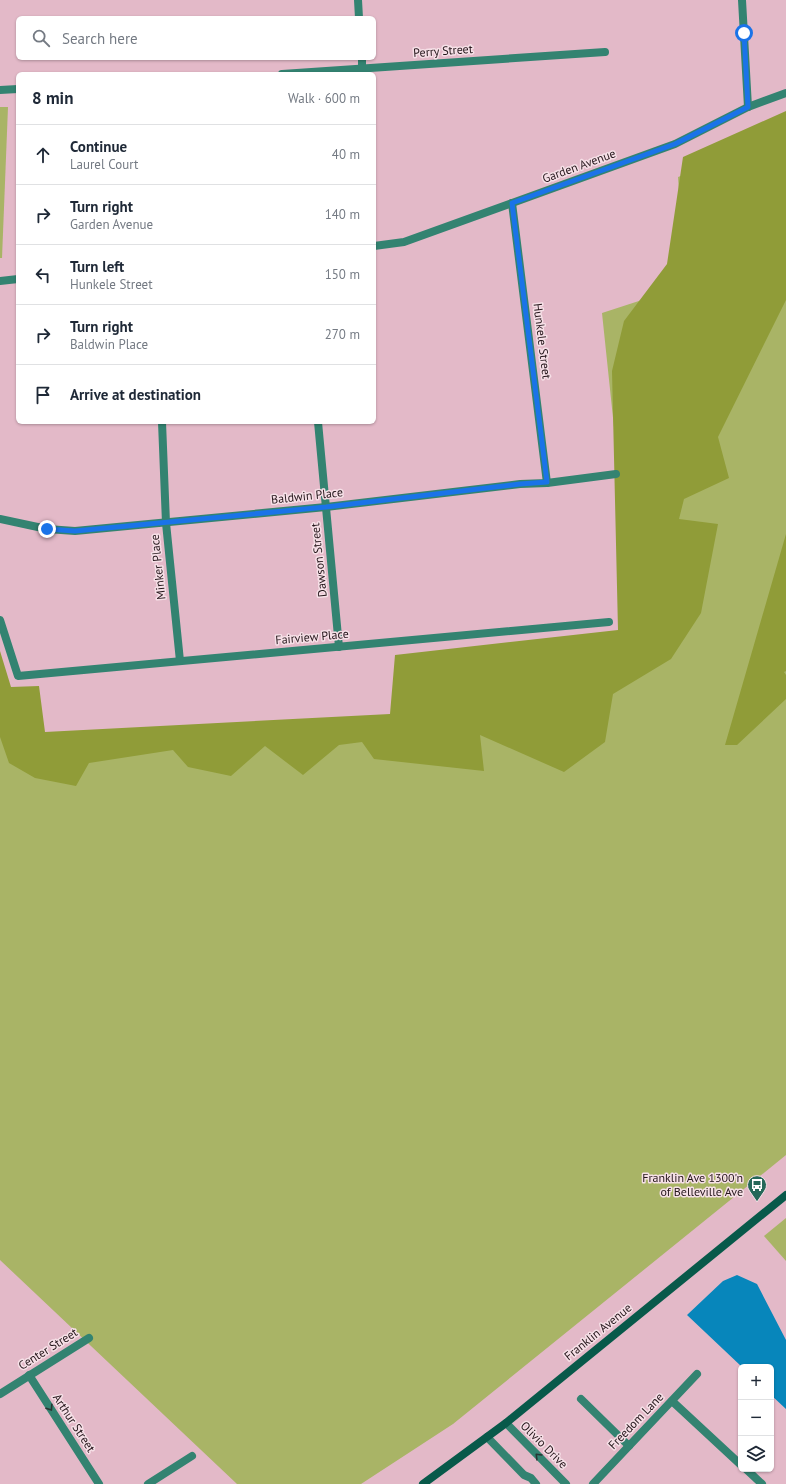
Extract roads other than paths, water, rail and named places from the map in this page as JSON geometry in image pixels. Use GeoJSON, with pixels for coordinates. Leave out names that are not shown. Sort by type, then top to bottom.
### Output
{"type":"FeatureCollection","features":[{"type":"Feature","properties":{"kind":"main road","name":"Franklin Avenue"},"geometry":{"type":"LineString","coordinates":[[423,1484],[506,1423],[786,1196]]}},
{"type":"Feature","properties":{"kind":"street"},"geometry":{"type":"LineString","coordinates":[[358,0],[359,16]]}},
{"type":"Feature","properties":{"kind":"street"},"geometry":{"type":"LineString","coordinates":[[742,0],[748,107]]}},
{"type":"Feature","properties":{"kind":"street","name":"Perry Street"},"geometry":{"type":"LineString","coordinates":[[314,72],[605,52]]}},
{"type":"Feature","properties":{"kind":"street"},"geometry":{"type":"LineString","coordinates":[[362,60],[362,68]]}},
{"type":"Feature","properties":{"kind":"street"},"geometry":{"type":"LineString","coordinates":[[0,90],[16,89]]}},
{"type":"Feature","properties":{"kind":"street","name":"Garden Avenue"},"geometry":{"type":"LineString","coordinates":[[376,246],[404,242],[675,144],[748,107],[786,92]]}},
{"type":"Feature","properties":{"kind":"street","name":"Hunkele Street"},"geometry":{"type":"LineString","coordinates":[[512,203],[547,482]]}},
{"type":"Feature","properties":{"kind":"street"},"geometry":{"type":"LineString","coordinates":[[0,281],[16,279]]}},
{"type":"Feature","properties":{"kind":"street","name":"Minker Place"},"geometry":{"type":"LineString","coordinates":[[162,424],[166,523],[180,661]]}},
{"type":"Feature","properties":{"kind":"street","name":"Dawson Street"},"geometry":{"type":"LineString","coordinates":[[318,424],[339,647]]}},
{"type":"Feature","properties":{"kind":"street","name":"Baldwin Place"},"geometry":{"type":"LineString","coordinates":[[0,519],[47,529],[75,531],[326,507],[616,474]]}},
{"type":"Feature","properties":{"kind":"street","name":"Fairview Place"},"geometry":{"type":"LineString","coordinates":[[0,620],[18,676],[609,622]]}},
{"type":"Feature","properties":{"kind":"street","name":"Center Street"},"geometry":{"type":"LineString","coordinates":[[0,1394],[89,1338]]}},
{"type":"Feature","properties":{"kind":"street","name":"Freedom Lane"},"geometry":{"type":"LineString","coordinates":[[593,1484],[697,1374]]}},
{"type":"Feature","properties":{"kind":"street","name":"Arthur Street"},"geometry":{"type":"LineString","coordinates":[[29,1375],[99,1484]]}},
{"type":"Feature","properties":{"kind":"street"},"geometry":{"type":"LineString","coordinates":[[581,1399],[629,1446]]}},
{"type":"Feature","properties":{"kind":"street"},"geometry":{"type":"LineString","coordinates":[[672,1401],[738,1462]]}},
{"type":"Feature","properties":{"kind":"street","name":"Olivio Drive"},"geometry":{"type":"LineString","coordinates":[[506,1423],[566,1484]]}},
{"type":"Feature","properties":{"kind":"street"},"geometry":{"type":"LineString","coordinates":[[487,1438],[524,1475],[531,1478],[536,1484]]}},
{"type":"Feature","properties":{"kind":"street"},"geometry":{"type":"LineString","coordinates":[[148,1484],[192,1456]]}},
{"type":"Feature","properties":{"kind":"street"},"geometry":{"type":"LineString","coordinates":[[749,1472],[762,1484]]}},
{"type":"Feature","properties":{"kind":"street"},"geometry":{"type":"LineString","coordinates":[[524,1475],[527,1484]]}},
{"type":"Feature","properties":{"kind":"water"},"geometry":{"type":"Polygon","coordinates":[[[737,1275],[757,1284],[786,1340],[786,1409],[774,1398],[774,1364],[739,1364],[687,1315],[723,1281],[737,1275]]]}},
{"type":"Feature","properties":{"kind":"place","name":"Franklin Ave 1300'n of Belleville Ave"},"geometry":{"type":"Point","coordinates":[757,1202]}}]}
